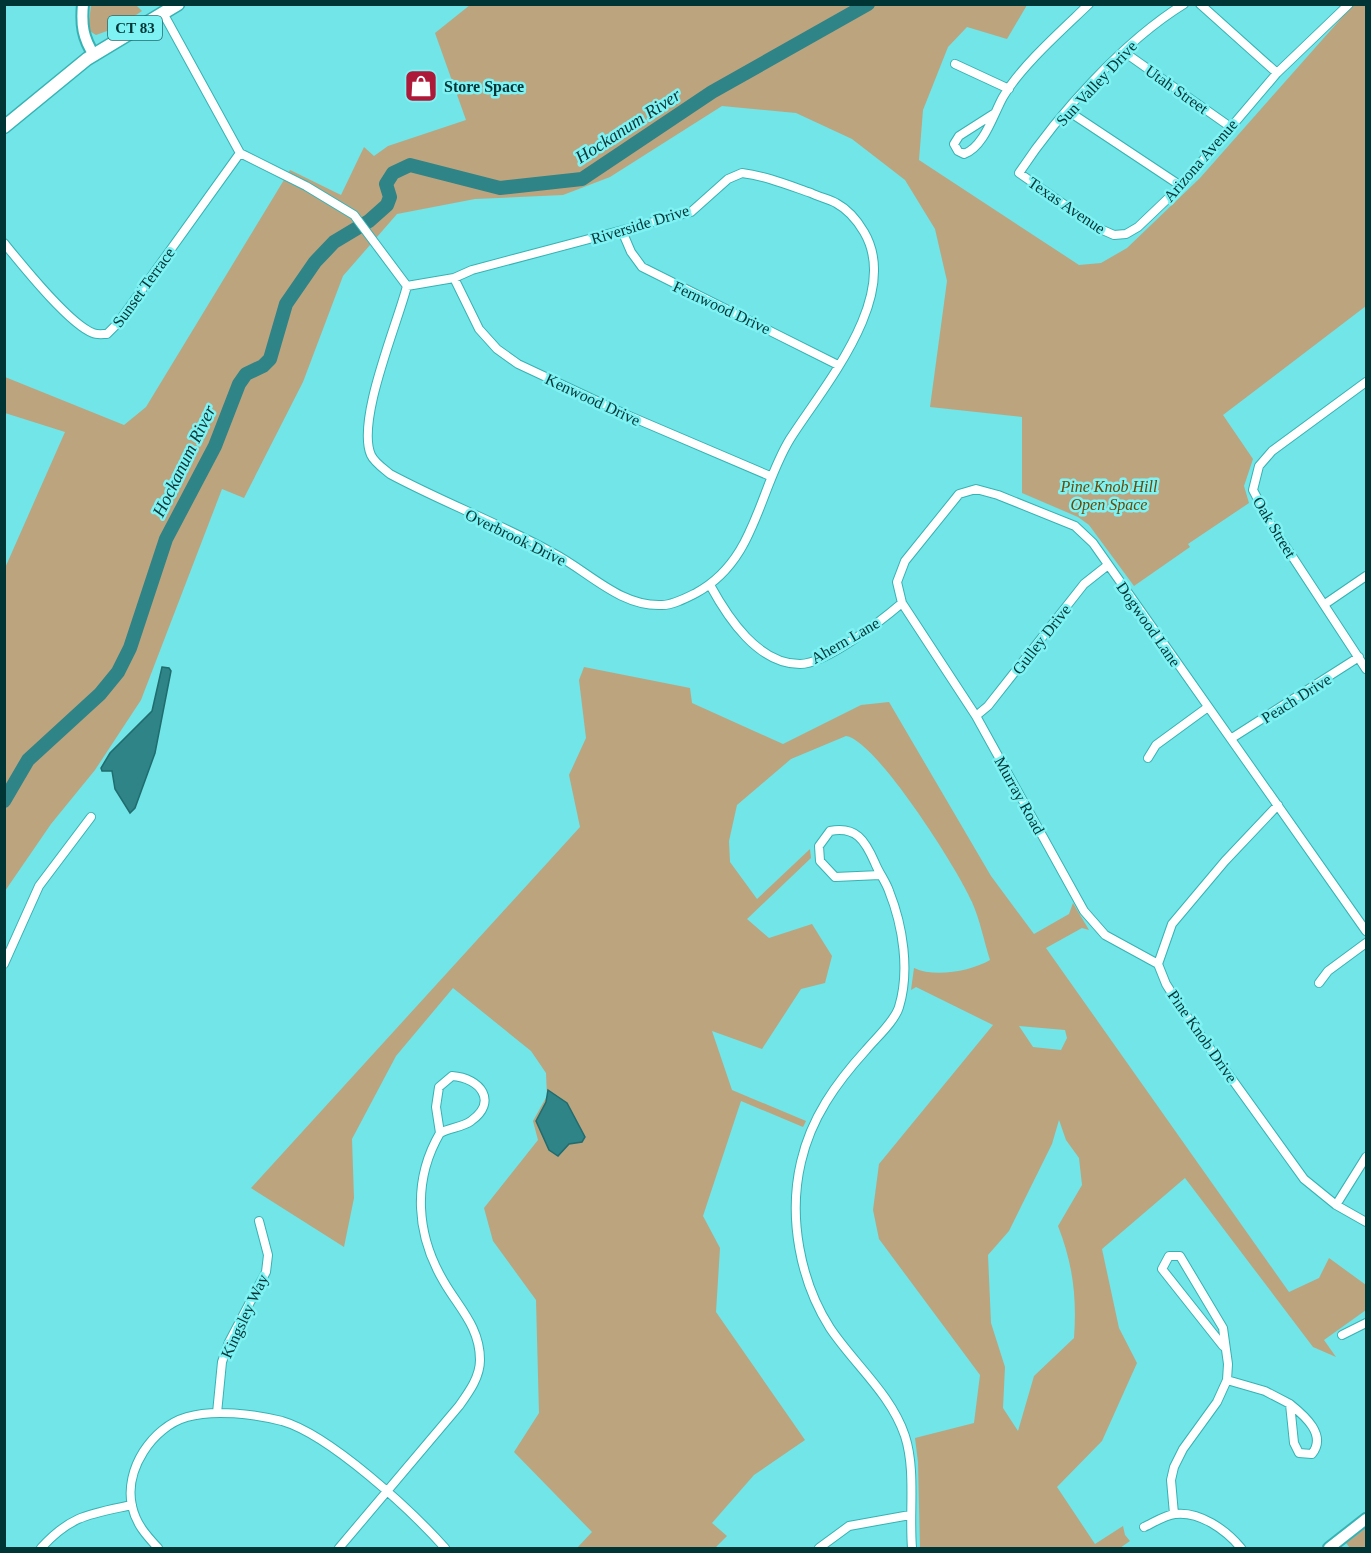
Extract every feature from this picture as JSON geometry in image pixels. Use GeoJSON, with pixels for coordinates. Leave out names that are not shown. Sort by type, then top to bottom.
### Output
{"type":"FeatureCollection","features":[{"type":"Feature","properties":{"kind":"main road","name":"CT 83"},"geometry":{"type":"LineString","coordinates":[[4,127],[94,55],[178,4]]}},
{"type":"Feature","properties":{"kind":"street"},"geometry":{"type":"LineString","coordinates":[[83,4],[81,22],[85,41],[94,55]]}},
{"type":"Feature","properties":{"kind":"street"},"geometry":{"type":"LineString","coordinates":[[995,113],[959,136],[954,144],[958,151],[964,154],[972,152],[995,113],[1009,89],[1046,46],[1089,4]]}},
{"type":"Feature","properties":{"kind":"street","name":"Sun Valley Drive"},"geometry":{"type":"LineString","coordinates":[[1019,173],[1038,145],[1124,52],[1163,17],[1184,4]]}},
{"type":"Feature","properties":{"kind":"street"},"geometry":{"type":"LineString","coordinates":[[1200,4],[1277,73]]}},
{"type":"Feature","properties":{"kind":"street","name":"Arizona Avenue"},"geometry":{"type":"LineString","coordinates":[[1114,235],[1126,234],[1138,227],[1181,186],[1229,126],[1277,73],[1349,4]]}},
{"type":"Feature","properties":{"kind":"street"},"geometry":{"type":"LineString","coordinates":[[163,12],[240,153],[343,206],[354,215],[375,240],[407,286]]}},
{"type":"Feature","properties":{"kind":"street","name":"Utah Street"},"geometry":{"type":"LineString","coordinates":[[1124,52],[1229,126]]}},
{"type":"Feature","properties":{"kind":"street"},"geometry":{"type":"LineString","coordinates":[[955,64],[1009,89]]}},
{"type":"Feature","properties":{"kind":"street"},"geometry":{"type":"LineString","coordinates":[[1068,111],[1181,186]]}},
{"type":"Feature","properties":{"kind":"street","name":"Sunset Terrace"},"geometry":{"type":"LineString","coordinates":[[4,243],[49,296],[78,322],[94,334],[107,334],[118,323],[240,153]]}},
{"type":"Feature","properties":{"kind":"street","name":"Riverside Drive"},"geometry":{"type":"LineString","coordinates":[[407,286],[454,278],[472,270],[691,212],[728,179],[742,173],[762,175],[837,204],[856,219],[870,241],[874,264],[873,288],[851,345],[777,460],[770,476]]}},
{"type":"Feature","properties":{"kind":"street","name":"Texas Avenue"},"geometry":{"type":"LineString","coordinates":[[1019,173],[1098,228],[1114,235]]}},
{"type":"Feature","properties":{"kind":"street","name":"Fernwood Drive"},"geometry":{"type":"LineString","coordinates":[[622,231],[631,252],[642,267],[838,365]]}},
{"type":"Feature","properties":{"kind":"street","name":"Kenwood Drive"},"geometry":{"type":"LineString","coordinates":[[454,278],[479,329],[497,349],[518,364],[627,415],[770,476]]}},
{"type":"Feature","properties":{"kind":"street","name":"Overbrook Drive"},"geometry":{"type":"LineString","coordinates":[[407,286],[368,418],[368,442],[372,457],[390,474],[554,553],[618,594],[637,603],[663,605],[687,598],[710,585],[746,543],[762,505],[770,476]]}},
{"type":"Feature","properties":{"kind":"street","name":"Oak Street"},"geometry":{"type":"LineString","coordinates":[[1366,382],[1272,451],[1254,476],[1253,490],[1258,503],[1366,669]]}},
{"type":"Feature","properties":{"kind":"street","name":"Dogwood Lane"},"geometry":{"type":"LineString","coordinates":[[902,603],[897,582],[905,561],[959,495],[975,489],[998,495],[1075,526],[1093,543],[1366,931]]}},
{"type":"Feature","properties":{"kind":"street","name":"Gulley Drive"},"geometry":{"type":"LineString","coordinates":[[976,716],[988,706],[1084,584],[1108,565]]}},
{"type":"Feature","properties":{"kind":"street"},"geometry":{"type":"LineString","coordinates":[[1325,604],[1366,576]]}},
{"type":"Feature","properties":{"kind":"street","name":"Ahern Lane"},"geometry":{"type":"LineString","coordinates":[[710,585],[720,603],[755,646],[780,661],[801,664],[816,660],[843,645],[902,603]]}},
{"type":"Feature","properties":{"kind":"street","name":"Murray Road"},"geometry":{"type":"LineString","coordinates":[[902,603],[976,716],[1084,911],[1105,935],[1158,964]]}},
{"type":"Feature","properties":{"kind":"street","name":"Peach Drive"},"geometry":{"type":"LineString","coordinates":[[1232,738],[1359,657]]}},
{"type":"Feature","properties":{"kind":"street"},"geometry":{"type":"LineString","coordinates":[[1148,758],[1156,745],[1208,706]]}},
{"type":"Feature","properties":{"kind":"street"},"geometry":{"type":"LineString","coordinates":[[1158,964],[1172,924],[1225,861],[1278,805]]}},
{"type":"Feature","properties":{"kind":"street"},"geometry":{"type":"LineString","coordinates":[[4,964],[39,886],[91,817]]}},
{"type":"Feature","properties":{"kind":"street"},"geometry":{"type":"LineString","coordinates":[[880,875],[834,877],[820,861],[819,846],[830,831],[844,828],[858,834],[889,890],[900,926],[905,973],[899,1009],[836,1084],[818,1113],[801,1162],[797,1198],[798,1240],[808,1285],[830,1327],[883,1395],[905,1435],[910,1467],[912,1548]]}},
{"type":"Feature","properties":{"kind":"street"},"geometry":{"type":"LineString","coordinates":[[1319,983],[1328,971],[1366,943]]}},
{"type":"Feature","properties":{"kind":"street","name":"Pine Knob Drive"},"geometry":{"type":"LineString","coordinates":[[1158,964],[1166,984],[1183,1011],[1304,1179],[1336,1205],[1366,1222]]}},
{"type":"Feature","properties":{"kind":"street"},"geometry":{"type":"LineString","coordinates":[[339,1548],[459,1406],[474,1384],[480,1362],[477,1337],[469,1318],[444,1283],[428,1251],[420,1217],[422,1180],[433,1146],[440,1133],[436,1107],[439,1087],[452,1076],[467,1077],[478,1084],[484,1098],[480,1112],[470,1122],[440,1133]]}},
{"type":"Feature","properties":{"kind":"street"},"geometry":{"type":"LineString","coordinates":[[1336,1205],[1366,1156]]}},
{"type":"Feature","properties":{"kind":"street","name":"Kingsley Way"},"geometry":{"type":"LineString","coordinates":[[217,1413],[222,1362],[229,1342],[266,1272],[268,1255],[259,1221]]}},
{"type":"Feature","properties":{"kind":"street"},"geometry":{"type":"LineString","coordinates":[[1174,1514],[1171,1480],[1174,1467],[1183,1449],[1217,1402],[1227,1380],[1228,1364],[1223,1346],[1223,1328],[1180,1256],[1169,1256],[1162,1269],[1223,1346]]}},
{"type":"Feature","properties":{"kind":"street"},"geometry":{"type":"LineString","coordinates":[[1342,1335],[1366,1323]]}},
{"type":"Feature","properties":{"kind":"street"},"geometry":{"type":"LineString","coordinates":[[1227,1380],[1265,1391],[1290,1404],[1305,1416],[1318,1437],[1317,1448],[1312,1455],[1299,1452],[1294,1443],[1290,1404]]}},
{"type":"Feature","properties":{"kind":"street"},"geometry":{"type":"LineString","coordinates":[[158,1548],[141,1529],[132,1505],[134,1478],[141,1453],[162,1429],[186,1417],[217,1413],[281,1421],[312,1433],[387,1492],[425,1525],[445,1548]]}},
{"type":"Feature","properties":{"kind":"street"},"geometry":{"type":"LineString","coordinates":[[41,1548],[63,1526],[78,1517],[132,1505]]}},
{"type":"Feature","properties":{"kind":"street"},"geometry":{"type":"LineString","coordinates":[[1144,1527],[1174,1514],[1190,1515],[1219,1526],[1241,1548]]}},
{"type":"Feature","properties":{"kind":"street"},"geometry":{"type":"LineString","coordinates":[[819,1548],[849,1526],[910,1515]]}},
{"type":"Feature","properties":{"kind":"street"},"geometry":{"type":"LineString","coordinates":[[1329,1548],[1366,1520]]}},
{"type":"Feature","properties":{"kind":"green space"},"geometry":{"type":"Polygon","coordinates":[[[91,5],[136,5],[142,11],[118,27],[96,35],[88,30],[91,5]]]}},
{"type":"Feature","properties":{"kind":"green space","name":"Pine Knob Hill Open Space"},"geometry":{"type":"Polygon","coordinates":[[[470,5],[1027,5],[1007,39],[967,27],[948,47],[923,110],[919,160],[1079,265],[1101,263],[1127,248],[1200,178],[1353,5],[1366,5],[1366,306],[1223,415],[1253,459],[1244,486],[1249,503],[1188,544],[1190,547],[1134,586],[1089,525],[1078,517],[1022,493],[1022,417],[930,407],[947,281],[935,229],[905,180],[852,139],[796,113],[722,106],[610,177],[563,195],[475,199],[397,214],[343,276],[303,382],[244,498],[222,489],[141,700],[95,770],[51,824],[5,891],[5,568],[65,432],[5,413],[5,377],[124,425],[146,407],[290,170],[341,195],[364,147],[374,156],[388,146],[466,120],[435,33],[470,5]]]}},
{"type":"Feature","properties":{"kind":"green space"},"geometry":{"type":"Polygon","coordinates":[[[584,667],[690,688],[692,703],[783,744],[861,705],[889,702],[991,876],[1034,934],[1069,914],[1073,903],[1089,930],[1082,928],[1046,948],[1289,1292],[1319,1278],[1329,1258],[1366,1285],[1366,1310],[1324,1340],[1336,1357],[1313,1347],[1185,1178],[1102,1249],[1119,1328],[1137,1363],[1102,1441],[1057,1487],[1095,1544],[1123,1526],[1125,1535],[1130,1541],[1120,1548],[920,1548],[918,1462],[915,1438],[974,1423],[980,1375],[879,1239],[873,1210],[879,1164],[993,1025],[916,987],[911,990],[914,968],[932,973],[953,972],[990,960],[972,902],[934,837],[877,759],[859,743],[846,736],[791,759],[737,805],[729,841],[730,862],[757,899],[810,849],[811,858],[747,919],[769,938],[812,924],[832,956],[825,983],[801,989],[762,1049],[712,1031],[732,1090],[806,1121],[803,1127],[741,1101],[703,1216],[720,1248],[716,1312],[805,1440],[754,1475],[712,1523],[727,1536],[715,1548],[577,1548],[592,1532],[514,1452],[539,1413],[536,1300],[493,1241],[484,1208],[538,1140],[533,1121],[547,1096],[546,1073],[531,1051],[453,988],[396,1056],[352,1139],[354,1198],[344,1247],[251,1188],[580,827],[569,775],[586,738],[579,680],[584,667]],[[1019,1026],[1033,1047],[1061,1050],[1067,1038],[1065,1030],[1019,1026]],[[1059,1120],[1052,1144],[1009,1231],[988,1255],[991,1323],[1005,1367],[1003,1408],[1018,1431],[1034,1376],[1074,1338],[1073,1281],[1058,1226],[1082,1185],[1079,1158],[1066,1140],[1059,1120]]]}},
{"type":"Feature","properties":{"kind":"green space"},"geometry":{"type":"Polygon","coordinates":[[[1366,1528],[1366,1548],[1350,1548],[1346,1543],[1366,1528]]]}},
{"type":"Feature","properties":{"kind":"water"},"geometry":{"type":"Polygon","coordinates":[[[162,667],[169,668],[171,671],[155,753],[135,808],[130,813],[115,789],[112,771],[102,771],[101,768],[110,753],[152,711],[162,667]]]}},
{"type":"Feature","properties":{"kind":"water"},"geometry":{"type":"Polygon","coordinates":[[[548,1090],[567,1103],[585,1137],[582,1142],[569,1144],[558,1156],[549,1150],[536,1121],[546,1102],[548,1090]]]}},
{"type":"Feature","properties":{"kind":"waterway","name":"Hockanum River"},"geometry":{"type":"LineString","coordinates":[[4,801],[28,760],[100,694],[118,672],[130,648],[166,539],[215,446],[239,384],[246,374],[263,366],[270,359],[286,304],[315,262],[334,242],[369,221],[387,205],[390,197],[386,184],[393,173],[410,165],[500,188],[582,179],[712,92],[868,4]]}},
{"type":"Feature","properties":{"kind":"place","name":"Store Space"},"geometry":{"type":"Point","coordinates":[421,86]}}]}
